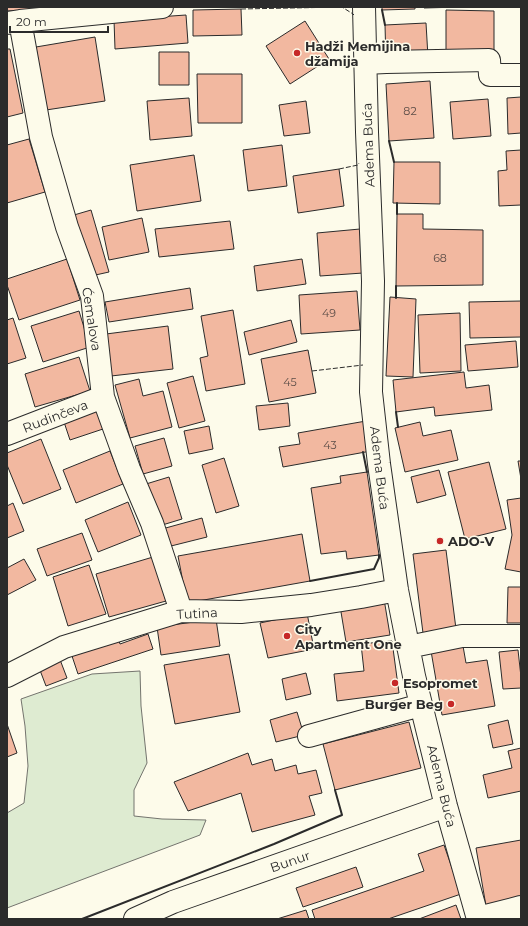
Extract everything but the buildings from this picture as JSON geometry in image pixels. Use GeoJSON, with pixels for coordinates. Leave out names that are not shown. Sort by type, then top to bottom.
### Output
{"type":"FeatureCollection","features":[{"type":"Feature","properties":{"kind":"street"},"geometry":{"type":"LineString","coordinates":[[14,22],[162,7]]}},
{"type":"Feature","properties":{"kind":"street","name":"Adema Buća"},"geometry":{"type":"LineString","coordinates":[[364,7],[373,281],[371,392],[379,464],[396,590],[408,647],[446,806],[478,919]]}},
{"type":"Feature","properties":{"kind":"street","name":"Ćemalova"},"geometry":{"type":"LineString","coordinates":[[14,22],[40,137],[68,227],[92,296],[103,397],[152,523],[181,611]]}},
{"type":"Feature","properties":{"kind":"street"},"geometry":{"type":"LineString","coordinates":[[365,63],[489,60],[490,75],[521,75]]}},
{"type":"Feature","properties":{"kind":"street","name":"Rudinčeva"},"geometry":{"type":"LineString","coordinates":[[7,434],[103,397]]}},
{"type":"Feature","properties":{"kind":"street","name":"Tutina"},"geometry":{"type":"LineString","coordinates":[[7,676],[64,647],[181,611],[241,612],[296,607],[396,590]]}},
{"type":"Feature","properties":{"kind":"street"},"geometry":{"type":"LineString","coordinates":[[408,647],[462,636],[521,636]]}},
{"type":"Feature","properties":{"kind":"street"},"geometry":{"type":"LineString","coordinates":[[309,736],[422,705]]}},
{"type":"Feature","properties":{"kind":"street","name":"Bunur"},"geometry":{"type":"LineString","coordinates":[[135,919],[180,899],[446,806]]}},
{"type":"Feature","properties":{"kind":"street"},"geometry":{"type":"LineString","coordinates":[[478,919],[521,907]]}},
{"type":"Feature","properties":{"kind":"green space"},"geometry":{"type":"Polygon","coordinates":[[[140,671],[141,706],[147,763],[134,790],[134,816],[162,819],[206,820],[200,835],[7,908],[7,813],[24,803],[28,766],[21,699],[92,674],[140,671]]]}},
{"type":"Feature","properties":{"kind":"fence"},"geometry":{"type":"LineString","coordinates":[[241,9],[342,7],[354,15]]}},
{"type":"Feature","properties":{"kind":"fence"},"geometry":{"type":"LineString","coordinates":[[339,169],[358,165],[359,163]]}},
{"type":"Feature","properties":{"kind":"fence"},"geometry":{"type":"LineString","coordinates":[[312,371],[363,365]]}},
{"type":"Feature","properties":{"kind":"wall"},"geometry":{"type":"LineString","coordinates":[[382,10],[385,25]]}},
{"type":"Feature","properties":{"kind":"wall"},"geometry":{"type":"LineString","coordinates":[[389,141],[394,162]]}},
{"type":"Feature","properties":{"kind":"wall"},"geometry":{"type":"LineString","coordinates":[[397,203],[397,214]]}},
{"type":"Feature","properties":{"kind":"wall"},"geometry":{"type":"LineString","coordinates":[[396,286],[396,298]]}},
{"type":"Feature","properties":{"kind":"wall"},"geometry":{"type":"LineString","coordinates":[[396,412],[398,427]]}},
{"type":"Feature","properties":{"kind":"wall"},"geometry":{"type":"LineString","coordinates":[[363,452],[367,472]]}},
{"type":"Feature","properties":{"kind":"wall"},"geometry":{"type":"LineString","coordinates":[[310,581],[374,569],[379,555]]}},
{"type":"Feature","properties":{"kind":"wall"},"geometry":{"type":"LineString","coordinates":[[82,919],[274,844],[342,815],[335,790]]}},
{"type":"Feature","properties":{"kind":"place","name":"Hadži Memijina džamija"},"geometry":{"type":"Point","coordinates":[297,53]}},
{"type":"Feature","properties":{"kind":"place","name":"ADO-V"},"geometry":{"type":"Point","coordinates":[440,541]}},
{"type":"Feature","properties":{"kind":"place","name":"City Apartment One"},"geometry":{"type":"Point","coordinates":[287,636]}},
{"type":"Feature","properties":{"kind":"place","name":"Esopromet"},"geometry":{"type":"Point","coordinates":[395,683]}},
{"type":"Feature","properties":{"kind":"place","name":"Burger Beg"},"geometry":{"type":"Point","coordinates":[451,704]}}]}
